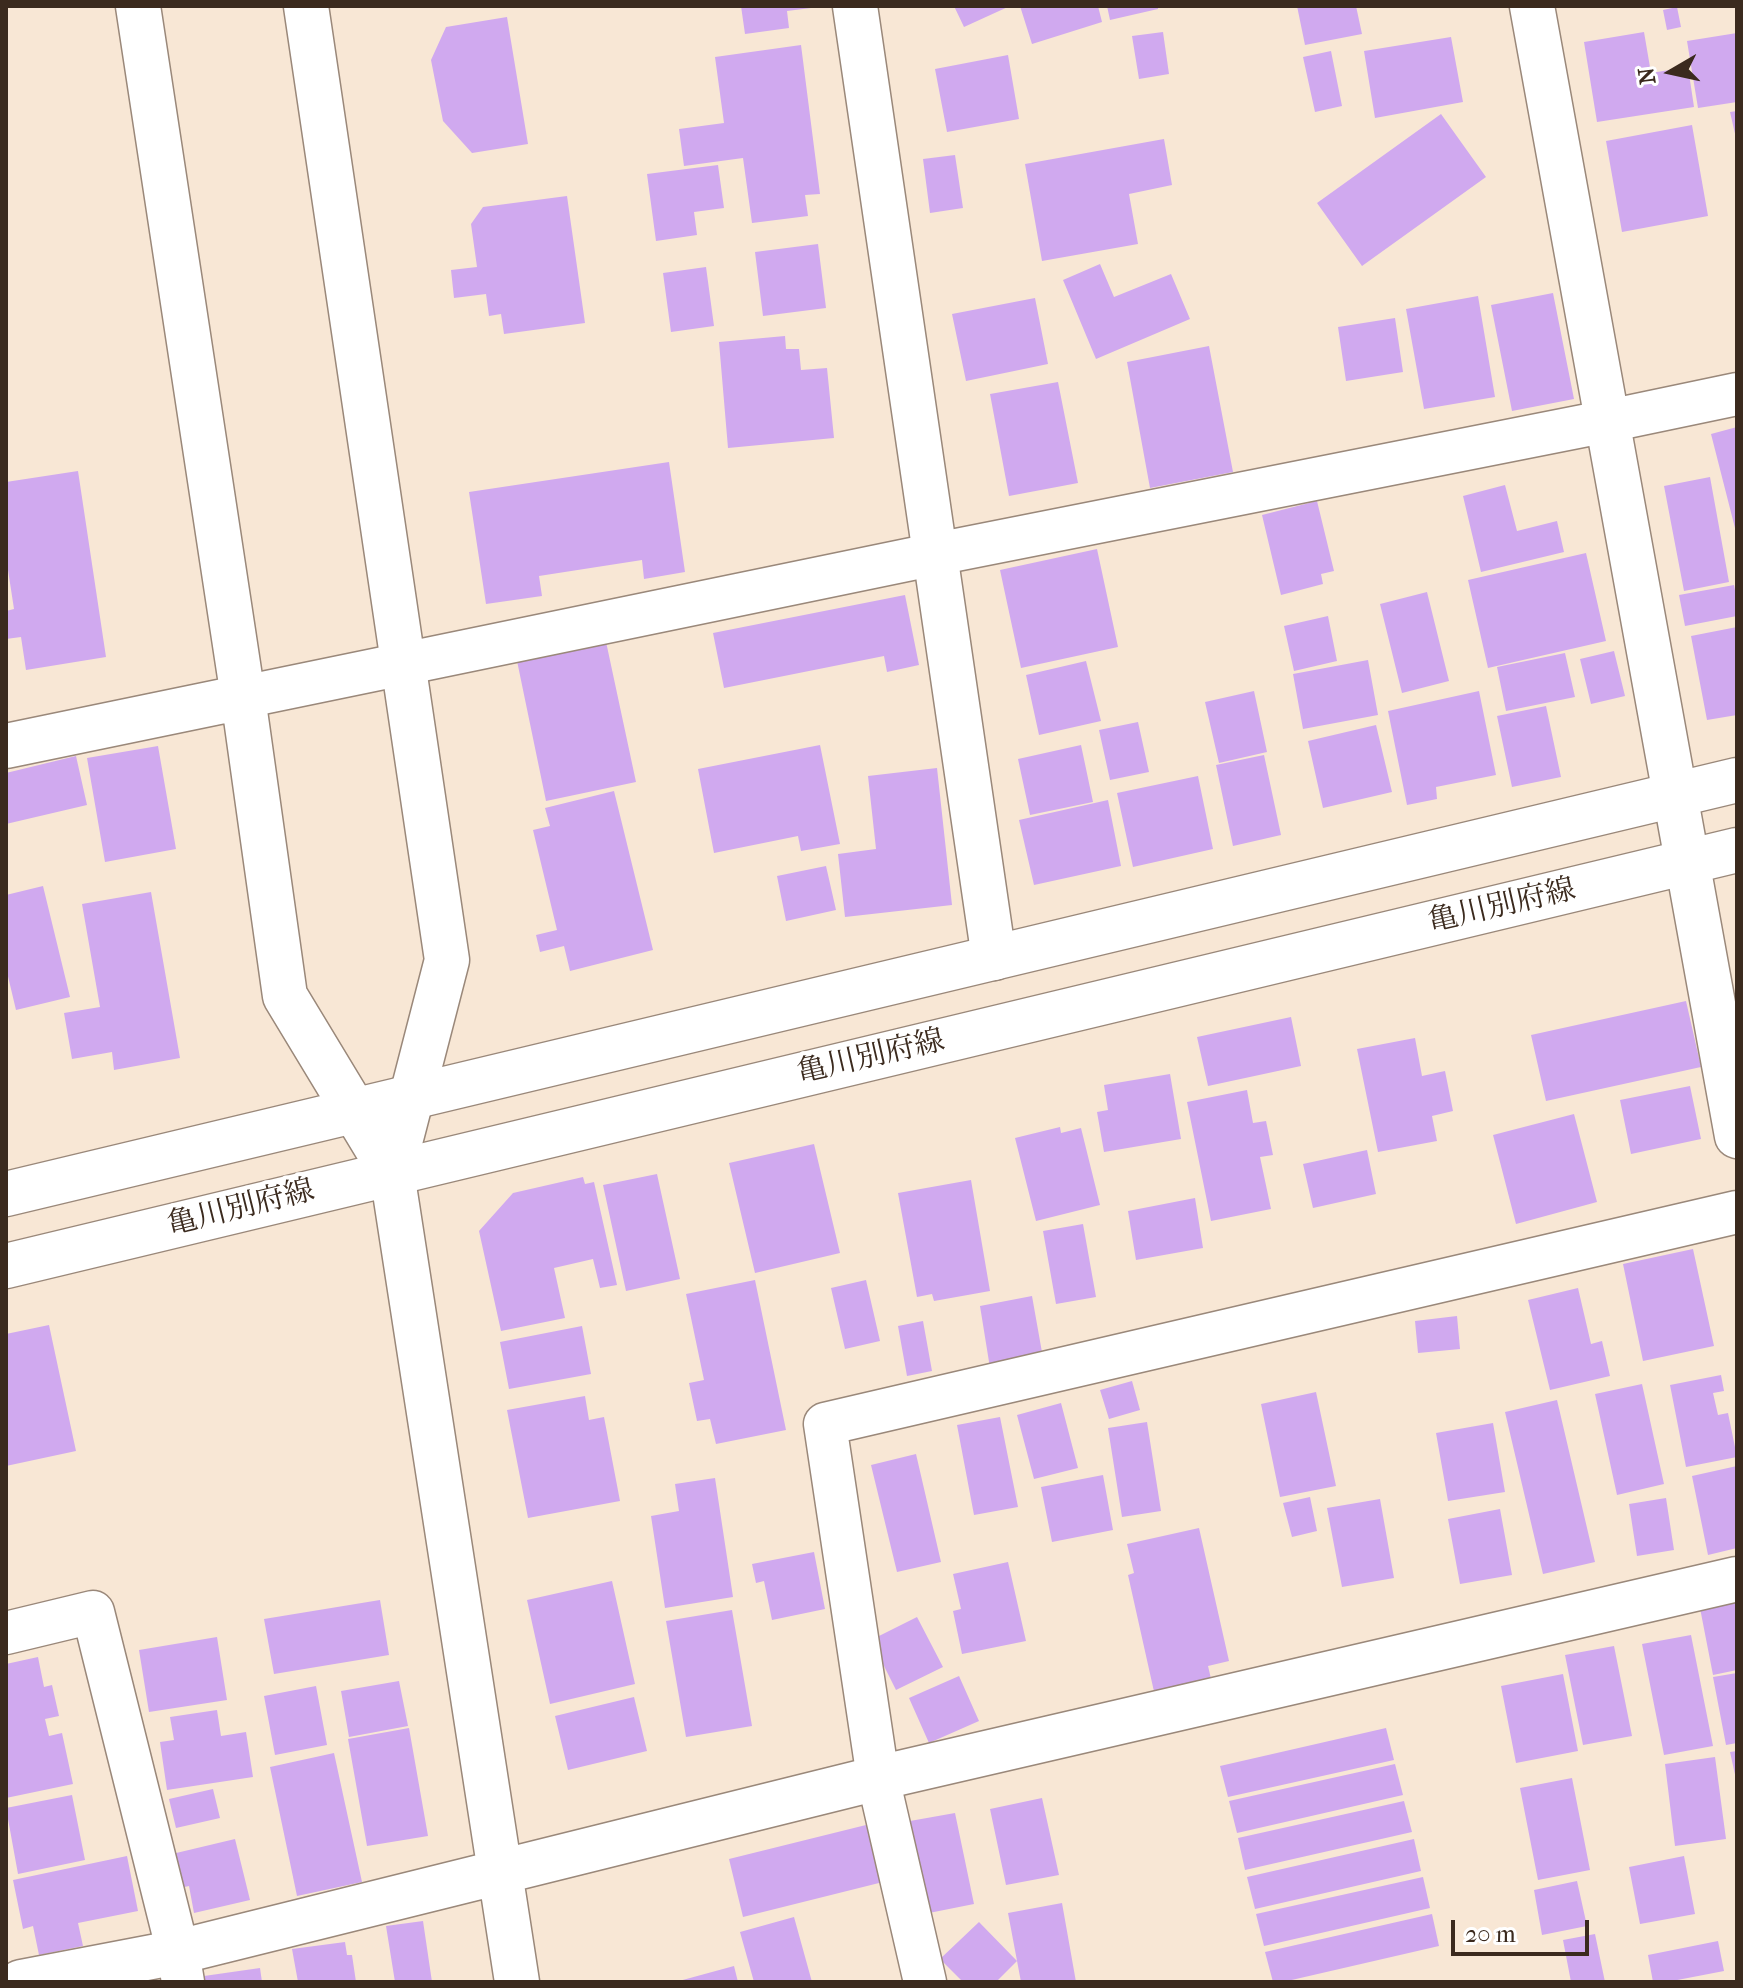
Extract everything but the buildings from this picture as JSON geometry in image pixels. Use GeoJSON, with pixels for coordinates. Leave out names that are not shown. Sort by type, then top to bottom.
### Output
{"type":"FeatureCollection","features":[{"type":"Feature","properties":{"kind":"street"},"geometry":{"type":"LineString","coordinates":[[138,6],[285,996],[392,1173],[517,1982]]}},
{"type":"Feature","properties":{"kind":"street"},"geometry":{"type":"LineString","coordinates":[[306,6],[447,960],[392,1173]]}},
{"type":"Feature","properties":{"kind":"street"},"geometry":{"type":"LineString","coordinates":[[855,6],[994,958]]}},
{"type":"Feature","properties":{"kind":"street"},"geometry":{"type":"LineString","coordinates":[[1532,6],[1737,1136]]}},
{"type":"Feature","properties":{"kind":"street"},"geometry":{"type":"LineString","coordinates":[[6,746],[936,554],[1737,394]]}},
{"type":"Feature","properties":{"kind":"street"},"geometry":{"type":"LineString","coordinates":[[6,1194],[1737,780]]}},
{"type":"Feature","properties":{"kind":"street","name":"亀川別府線"},"geometry":{"type":"LineString","coordinates":[[6,1266],[1737,850]]}},
{"type":"Feature","properties":{"kind":"street"},"geometry":{"type":"LineString","coordinates":[[925,1982],[878,1778],[825,1424],[1737,1212]]}},
{"type":"Feature","properties":{"kind":"street"},"geometry":{"type":"LineString","coordinates":[[21,1982],[180,1967],[500,1872],[878,1778],[1737,1579]]}},
{"type":"Feature","properties":{"kind":"street"},"geometry":{"type":"LineString","coordinates":[[6,1633],[93,1612],[180,1967]]}}]}
